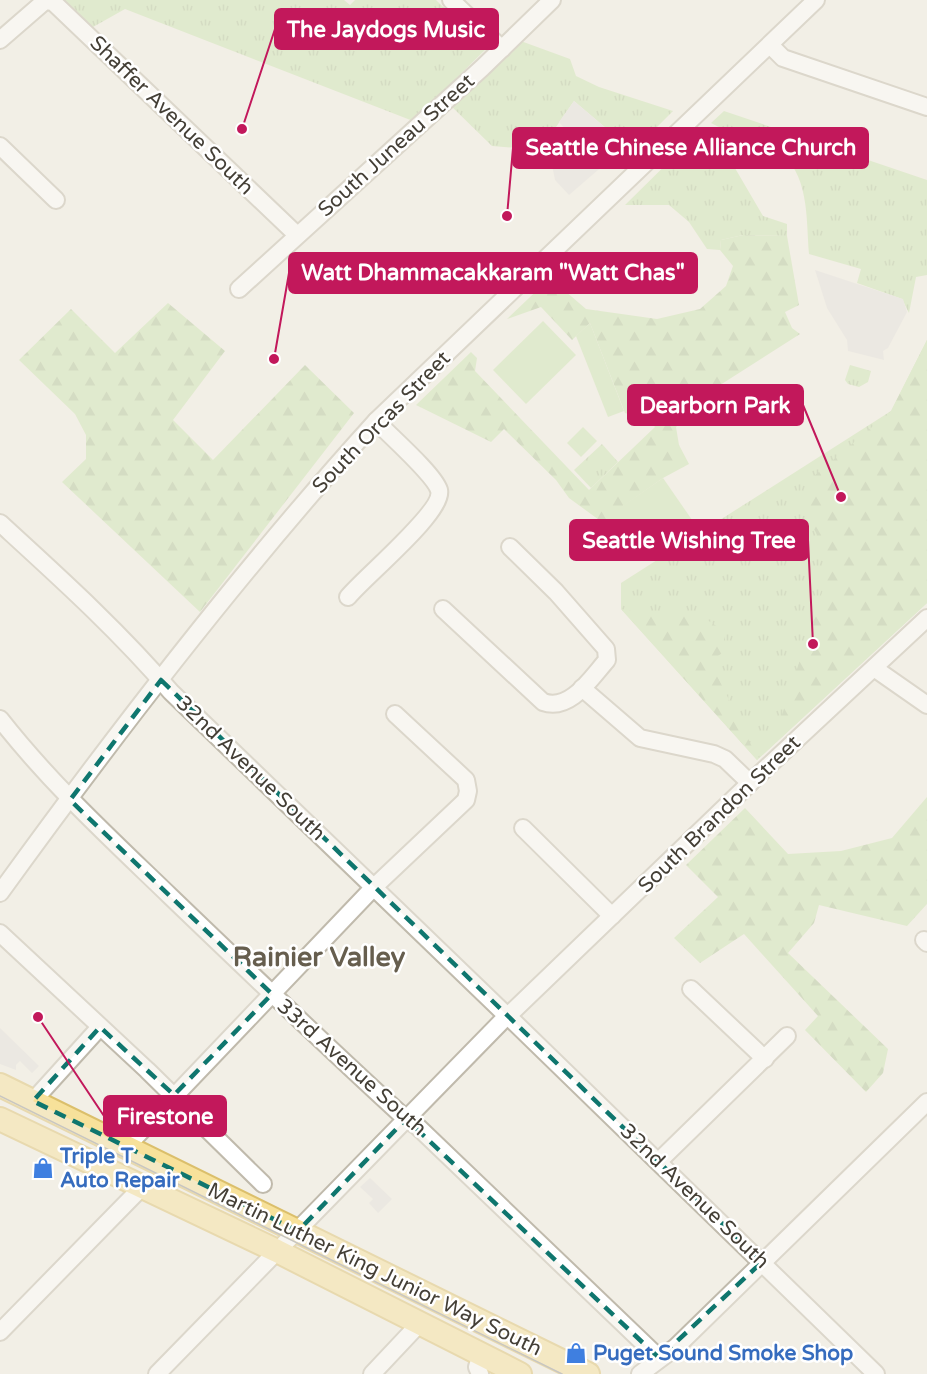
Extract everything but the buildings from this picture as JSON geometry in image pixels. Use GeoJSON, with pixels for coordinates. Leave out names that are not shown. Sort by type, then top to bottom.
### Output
{"type":"FeatureCollection","features":[{"type":"Feature","properties":{"kind":"main road","name":"Martin Luther King Junior Way South"},"geometry":{"type":"LineString","coordinates":[[0,1085],[588,1374]]}},
{"type":"Feature","properties":{"kind":"main road","name":"Martin Luther King Junior Way South"},"geometry":{"type":"LineString","coordinates":[[2,1123],[277,1251],[420,1323],[481,1364],[520,1374]]}},
{"type":"Feature","properties":{"kind":"street"},"geometry":{"type":"LineString","coordinates":[[451,0],[502,49]]}},
{"type":"Feature","properties":{"kind":"street","name":"South Juneau Street"},"geometry":{"type":"LineString","coordinates":[[239,289],[502,49],[552,0]]}},
{"type":"Feature","properties":{"kind":"street","name":"South Orcas Street"},"geometry":{"type":"LineString","coordinates":[[0,893],[161,681],[329,473],[376,421],[816,0]]}},
{"type":"Feature","properties":{"kind":"street"},"geometry":{"type":"LineString","coordinates":[[0,40],[45,1]]}},
{"type":"Feature","properties":{"kind":"street","name":"Shaffer Avenue South"},"geometry":{"type":"LineString","coordinates":[[45,1],[53,2],[297,235]]}},
{"type":"Feature","properties":{"kind":"street"},"geometry":{"type":"LineString","coordinates":[[770,45],[783,58],[927,107]]}},
{"type":"Feature","properties":{"kind":"street"},"geometry":{"type":"LineString","coordinates":[[0,146],[56,200]]}},
{"type":"Feature","properties":{"kind":"street"},"geometry":{"type":"LineString","coordinates":[[348,597],[362,580],[424,521],[434,510],[439,498],[439,490],[431,478],[376,421]]}},
{"type":"Feature","properties":{"kind":"street","name":"32nd Avenue South"},"geometry":{"type":"LineString","coordinates":[[1,527],[117,632],[153,669],[161,681],[659,1161],[876,1374]]}},
{"type":"Feature","properties":{"kind":"street"},"geometry":{"type":"LineString","coordinates":[[443,609],[543,702],[552,705],[562,704],[582,688],[607,660],[606,649],[556,592],[510,548]]}},
{"type":"Feature","properties":{"kind":"street","name":"South Brandon Street"},"geometry":{"type":"LineString","coordinates":[[157,1374],[508,1016],[750,783],[927,618]]}},
{"type":"Feature","properties":{"kind":"street"},"geometry":{"type":"LineString","coordinates":[[874,668],[927,705]]}},
{"type":"Feature","properties":{"kind":"street"},"geometry":{"type":"LineString","coordinates":[[582,688],[640,738],[714,754],[724,759],[750,783]]}},
{"type":"Feature","properties":{"kind":"street"},"geometry":{"type":"LineString","coordinates":[[126,1147],[374,887],[466,800],[468,791],[466,780],[395,714]]}},
{"type":"Feature","properties":{"kind":"street","name":"33rd Avenue South"},"geometry":{"type":"LineString","coordinates":[[0,719],[32,760],[70,800],[272,994],[406,1119],[417,1126],[659,1358]]}},
{"type":"Feature","properties":{"kind":"street"},"geometry":{"type":"LineString","coordinates":[[523,828],[612,916]]}},
{"type":"Feature","properties":{"kind":"street"},"geometry":{"type":"LineString","coordinates":[[0,933],[174,1095],[263,1184]]}},
{"type":"Feature","properties":{"kind":"street"},"geometry":{"type":"LineString","coordinates":[[691,989],[765,1059]]}},
{"type":"Feature","properties":{"kind":"street"},"geometry":{"type":"LineString","coordinates":[[33,1101],[100,1027]]}},
{"type":"Feature","properties":{"kind":"street"},"geometry":{"type":"LineString","coordinates":[[659,1161],[787,1036]]}},
{"type":"Feature","properties":{"kind":"street"},"geometry":{"type":"LineString","coordinates":[[640,1374],[676,1347],[927,1101]]}},
{"type":"Feature","properties":{"kind":"street"},"geometry":{"type":"LineString","coordinates":[[0,1332],[142,1187]]}},
{"type":"Feature","properties":{"kind":"street"},"geometry":{"type":"LineString","coordinates":[[372,1374],[420,1323]]}},
{"type":"Feature","properties":{"kind":"highlighted area"},"geometry":{"type":"Polygon","coordinates":[[[161,680],[762,1262],[659,1358],[406,1119],[298,1231],[33,1101],[100,1027],[174,1095],[272,994],[70,800],[161,680]]]}},
{"type":"Feature","properties":{"kind":"green space"},"geometry":{"type":"Polygon","coordinates":[[[59,0],[344,0],[350,5],[355,0],[436,0],[486,49],[413,121],[125,9],[93,27],[59,0]]]}},
{"type":"Feature","properties":{"kind":"green space"},"geometry":{"type":"Polygon","coordinates":[[[518,40],[570,59],[576,76],[599,87],[673,111],[633,151],[574,101],[538,153],[528,149],[492,146],[449,104],[518,40]]]}},
{"type":"Feature","properties":{"kind":"green space"},"geometry":{"type":"Polygon","coordinates":[[[724,111],[927,180],[927,275],[916,277],[909,313],[902,299],[857,283],[861,269],[809,254],[804,197],[795,170],[787,159],[776,151],[711,123],[724,111]]]}},
{"type":"Feature","properties":{"kind":"green space"},"geometry":{"type":"Polygon","coordinates":[[[693,138],[725,151],[763,216],[787,224],[787,236],[743,235],[721,240],[720,250],[707,249],[689,222],[669,205],[625,205],[693,138]]]}},
{"type":"Feature","properties":{"kind":"green space"},"geometry":{"type":"Polygon","coordinates":[[[743,235],[787,236],[799,305],[785,312],[792,328],[800,334],[706,394],[705,398],[676,427],[679,445],[689,464],[663,478],[619,509],[654,560],[569,498],[556,480],[504,429],[491,442],[416,405],[471,352],[477,358],[475,371],[589,490],[655,427],[650,421],[625,413],[590,323],[572,340],[541,307],[507,319],[550,278],[586,309],[657,319],[700,309],[726,286],[733,266],[720,250],[721,240],[743,235]]]}},
{"type":"Feature","properties":{"kind":"green space"},"geometry":{"type":"Polygon","coordinates":[[[168,303],[225,351],[173,420],[213,460],[305,365],[354,413],[200,612],[62,482],[86,459],[86,435],[75,414],[19,360],[71,309],[115,353],[168,303]]]}},
{"type":"Feature","properties":{"kind":"green space"},"geometry":{"type":"Polygon","coordinates":[[[543,321],[576,355],[526,404],[493,370],[543,321]]]}},
{"type":"Feature","properties":{"kind":"green space"},"geometry":{"type":"Polygon","coordinates":[[[590,323],[624,411],[608,417],[576,336],[590,323]]]}},
{"type":"Feature","properties":{"kind":"green space"},"geometry":{"type":"Polygon","coordinates":[[[927,340],[927,603],[757,760],[621,609],[621,583],[891,411],[927,340]]]}},
{"type":"Feature","properties":{"kind":"green space"},"geometry":{"type":"Polygon","coordinates":[[[927,340],[927,603],[757,760],[621,609],[647,614],[695,612],[724,631],[724,652],[710,661],[758,759],[779,724],[832,562],[808,518],[807,482],[891,411],[927,340]]]}},
{"type":"Feature","properties":{"kind":"green space"},"geometry":{"type":"Polygon","coordinates":[[[850,365],[871,371],[868,382],[859,387],[848,384],[845,380],[850,365]]]}},
{"type":"Feature","properties":{"kind":"green space"},"geometry":{"type":"Polygon","coordinates":[[[583,427],[597,441],[581,457],[567,443],[583,427]]]}},
{"type":"Feature","properties":{"kind":"green space"},"geometry":{"type":"Polygon","coordinates":[[[602,444],[618,462],[591,488],[574,470],[602,444]]]}},
{"type":"Feature","properties":{"kind":"green space"},"geometry":{"type":"Polygon","coordinates":[[[663,478],[699,530],[654,560],[618,509],[663,478]]]}},
{"type":"Feature","properties":{"kind":"green space"},"geometry":{"type":"Polygon","coordinates":[[[927,797],[927,904],[907,926],[819,905],[814,923],[788,953],[888,1049],[883,1073],[866,1092],[805,1030],[818,1016],[744,934],[700,963],[674,938],[718,897],[686,865],[745,808],[788,854],[841,851],[892,838],[927,797]]]}},
{"type":"Feature","properties":{"kind":"shaded area"},"geometry":{"type":"Polygon","coordinates":[[[574,101],[633,151],[614,169],[609,165],[598,170],[569,195],[555,180],[551,160],[545,152],[566,130],[559,122],[574,101]]]}},
{"type":"Feature","properties":{"kind":"shaded area"},"geometry":{"type":"Polygon","coordinates":[[[815,270],[903,299],[907,312],[888,348],[883,351],[884,360],[848,351],[847,340],[827,308],[815,270]]]}},
{"type":"Feature","properties":{"kind":"shaded area"},"geometry":{"type":"Polygon","coordinates":[[[0,1028],[39,1066],[32,1073],[20,1061],[16,1065],[16,1070],[0,1064],[0,1028]]]}},
{"type":"Feature","properties":{"kind":"shaded area"},"geometry":{"type":"Polygon","coordinates":[[[370,1178],[392,1199],[378,1213],[369,1203],[373,1199],[360,1187],[370,1178]]]}},
{"type":"Feature","properties":{"kind":"tram line"},"geometry":{"type":"LineString","coordinates":[[0,1096],[562,1374]]}},
{"type":"Feature","properties":{"kind":"place","name":"The Jaydogs Music"},"geometry":{"type":"Point","coordinates":[242,129]}},
{"type":"Feature","properties":{"kind":"place","name":"Seattle Chinese Alliance Church"},"geometry":{"type":"Point","coordinates":[507,216]}},
{"type":"Feature","properties":{"kind":"place","name":"Watt Dhammacakkaram \"Watt Chas\""},"geometry":{"type":"Point","coordinates":[274,359]}},
{"type":"Feature","properties":{"kind":"place","name":"Dearborn Park"},"geometry":{"type":"Point","coordinates":[841,497]}},
{"type":"Feature","properties":{"kind":"place","name":"Seattle Wishing Tree"},"geometry":{"type":"Point","coordinates":[813,644]}},
{"type":"Feature","properties":{"kind":"place","name":"Firestone"},"geometry":{"type":"Point","coordinates":[38,1017]}},
{"type":"Feature","properties":{"kind":"place","name":"Triple T Auto Repair"},"geometry":{"type":"Point","coordinates":[43,1168]}},
{"type":"Feature","properties":{"kind":"place","name":"Puget Sound Smoke Shop"},"geometry":{"type":"Point","coordinates":[576,1353]}},
{"type":"Feature","properties":{"kind":"district","name":"Rainier Valley"},"geometry":{"type":"Point","coordinates":[319,957]}}]}
